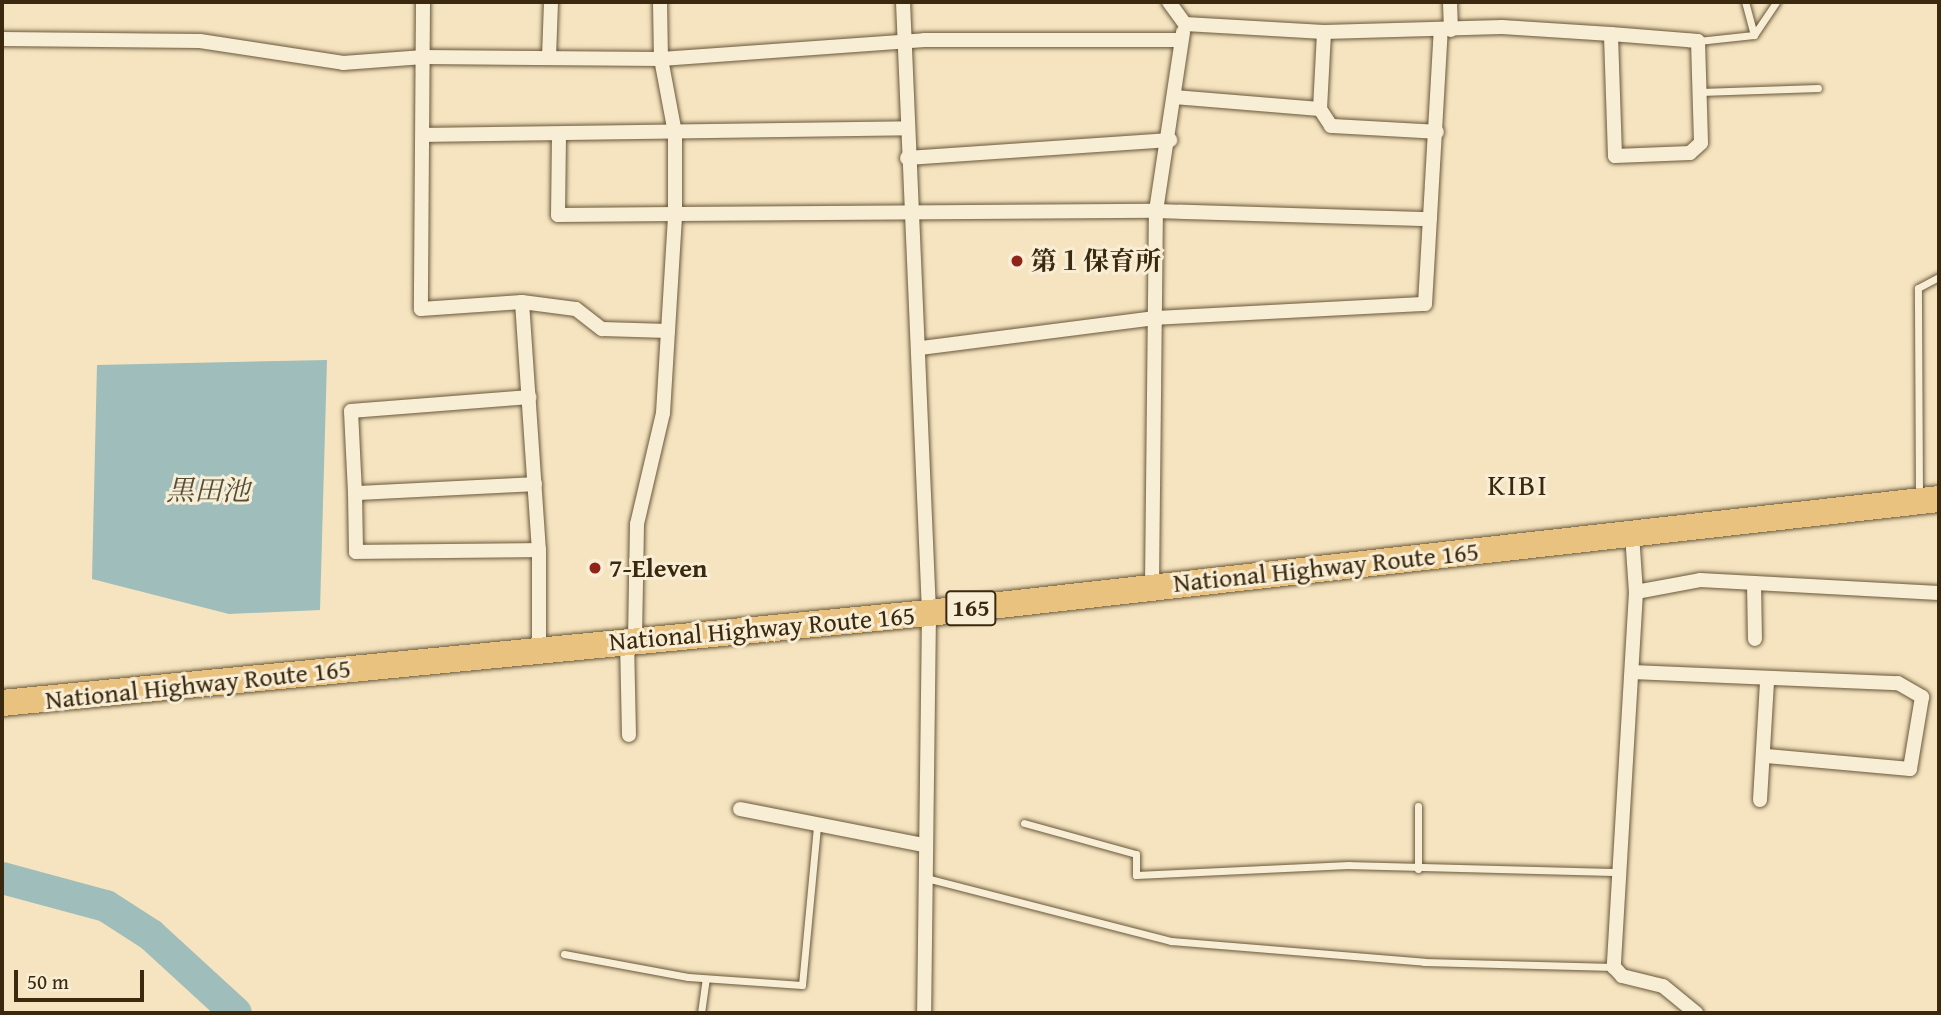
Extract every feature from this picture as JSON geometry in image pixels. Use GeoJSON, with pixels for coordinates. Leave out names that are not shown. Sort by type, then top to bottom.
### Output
{"type":"FeatureCollection","features":[{"type":"Feature","properties":{"kind":"highway","name":"National Highway Route 165"},"geometry":{"type":"LineString","coordinates":[[2,703],[631,639],[929,613],[1929,500]]}},
{"type":"Feature","properties":{"kind":"street"},"geometry":{"type":"LineString","coordinates":[[423,2],[426,135],[421,309],[522,302],[576,309],[602,329],[668,331]]}},
{"type":"Feature","properties":{"kind":"street"},"geometry":{"type":"LineString","coordinates":[[550,57],[551,2]]}},
{"type":"Feature","properties":{"kind":"street"},"geometry":{"type":"LineString","coordinates":[[629,736],[637,524],[656,462],[675,214],[676,133],[661,59],[660,2]]}},
{"type":"Feature","properties":{"kind":"street"},"geometry":{"type":"LineString","coordinates":[[903,2],[901,41],[921,348],[929,613],[923,845],[924,1013]]}},
{"type":"Feature","properties":{"kind":"street"},"geometry":{"type":"LineString","coordinates":[[1169,2],[1185,24]]}},
{"type":"Feature","properties":{"kind":"street"},"geometry":{"type":"LineString","coordinates":[[921,348],[1154,318],[1425,304],[1437,132],[1450,2]]}},
{"type":"Feature","properties":{"kind":"street"},"geometry":{"type":"LineString","coordinates":[[1185,24],[1324,32],[1446,30],[1611,34],[1698,41],[1701,144],[1690,153],[1615,156],[1611,34]]}},
{"type":"Feature","properties":{"kind":"street"},"geometry":{"type":"LineString","coordinates":[[1152,586],[1156,211],[1170,140],[1180,40],[1185,24]]}},
{"type":"Feature","properties":{"kind":"street"},"geometry":{"type":"LineString","coordinates":[[1324,32],[1320,109],[1331,126],[1437,132]]}},
{"type":"Feature","properties":{"kind":"street"},"geometry":{"type":"LineString","coordinates":[[2,39],[200,41],[342,63],[424,57],[661,59],[901,41],[1180,40]]}},
{"type":"Feature","properties":{"kind":"street"},"geometry":{"type":"LineString","coordinates":[[1174,97],[1320,109]]}},
{"type":"Feature","properties":{"kind":"street"},"geometry":{"type":"LineString","coordinates":[[426,135],[905,128]]}},
{"type":"Feature","properties":{"kind":"street"},"geometry":{"type":"LineString","coordinates":[[559,135],[558,215],[911,217],[1156,211],[1430,219]]}},
{"type":"Feature","properties":{"kind":"street"},"geometry":{"type":"LineString","coordinates":[[907,158],[1170,140]]}},
{"type":"Feature","properties":{"kind":"street"},"geometry":{"type":"LineString","coordinates":[[522,302],[539,550],[539,649]]}},
{"type":"Feature","properties":{"kind":"street"},"geometry":{"type":"LineString","coordinates":[[529,397],[351,411],[356,552],[539,550]]}},
{"type":"Feature","properties":{"kind":"street"},"geometry":{"type":"LineString","coordinates":[[355,493],[535,484]]}},
{"type":"Feature","properties":{"kind":"street"},"geometry":{"type":"LineString","coordinates":[[1632,534],[1636,592],[1614,967],[1622,976],[1663,986],[1696,1013]]}},
{"type":"Feature","properties":{"kind":"street"},"geometry":{"type":"LineString","coordinates":[[1636,592],[1700,580],[1939,593]]}},
{"type":"Feature","properties":{"kind":"street"},"geometry":{"type":"LineString","coordinates":[[1754,583],[1755,639]]}},
{"type":"Feature","properties":{"kind":"street"},"geometry":{"type":"LineString","coordinates":[[1632,672],[1767,681],[1898,683],[1922,697],[1910,769],[1767,756]]}},
{"type":"Feature","properties":{"kind":"street"},"geometry":{"type":"LineString","coordinates":[[1760,800],[1767,756],[1767,681]]}},
{"type":"Feature","properties":{"kind":"street"},"geometry":{"type":"LineString","coordinates":[[740,809],[923,845]]}},
{"type":"Feature","properties":{"kind":"lane"},"geometry":{"type":"LineString","coordinates":[[1745,2],[1754,35]]}},
{"type":"Feature","properties":{"kind":"lane"},"geometry":{"type":"LineString","coordinates":[[1754,35],[1776,2]]}},
{"type":"Feature","properties":{"kind":"lane"},"geometry":{"type":"LineString","coordinates":[[1698,41],[1754,35]]}},
{"type":"Feature","properties":{"kind":"lane"},"geometry":{"type":"LineString","coordinates":[[1699,93],[1818,89]]}},
{"type":"Feature","properties":{"kind":"lane"},"geometry":{"type":"LineString","coordinates":[[1929,500],[1919,288],[1939,276]]}},
{"type":"Feature","properties":{"kind":"lane"},"geometry":{"type":"LineString","coordinates":[[1418,806],[1418,869]]}},
{"type":"Feature","properties":{"kind":"lane"},"geometry":{"type":"LineString","coordinates":[[1024,823],[1136,855],[1136,875],[1349,865],[1418,869],[1619,872]]}},
{"type":"Feature","properties":{"kind":"lane"},"geometry":{"type":"LineString","coordinates":[[564,954],[706,979],[802,985],[817,825]]}},
{"type":"Feature","properties":{"kind":"lane"},"geometry":{"type":"LineString","coordinates":[[925,877],[1171,941],[1424,962],[1614,967]]}},
{"type":"Feature","properties":{"kind":"lane"},"geometry":{"type":"LineString","coordinates":[[701,1013],[706,979]]}},
{"type":"Feature","properties":{"kind":"water","name":"黒田池"},"geometry":{"type":"Polygon","coordinates":[[[327,360],[320,610],[229,614],[92,579],[97,365],[327,360]]]}},
{"type":"Feature","properties":{"kind":"waterway"},"geometry":{"type":"LineString","coordinates":[[2,878],[106,906],[151,935],[236,1013]]}},
{"type":"Feature","properties":{"kind":"place","name":"第１保育所"},"geometry":{"type":"Point","coordinates":[1017,261]}},
{"type":"Feature","properties":{"kind":"place","name":"7-Eleven"},"geometry":{"type":"Point","coordinates":[595,568]}},
{"type":"Feature","properties":{"kind":"district","name":"KIBI"},"geometry":{"type":"Point","coordinates":[1518,484]}}]}
